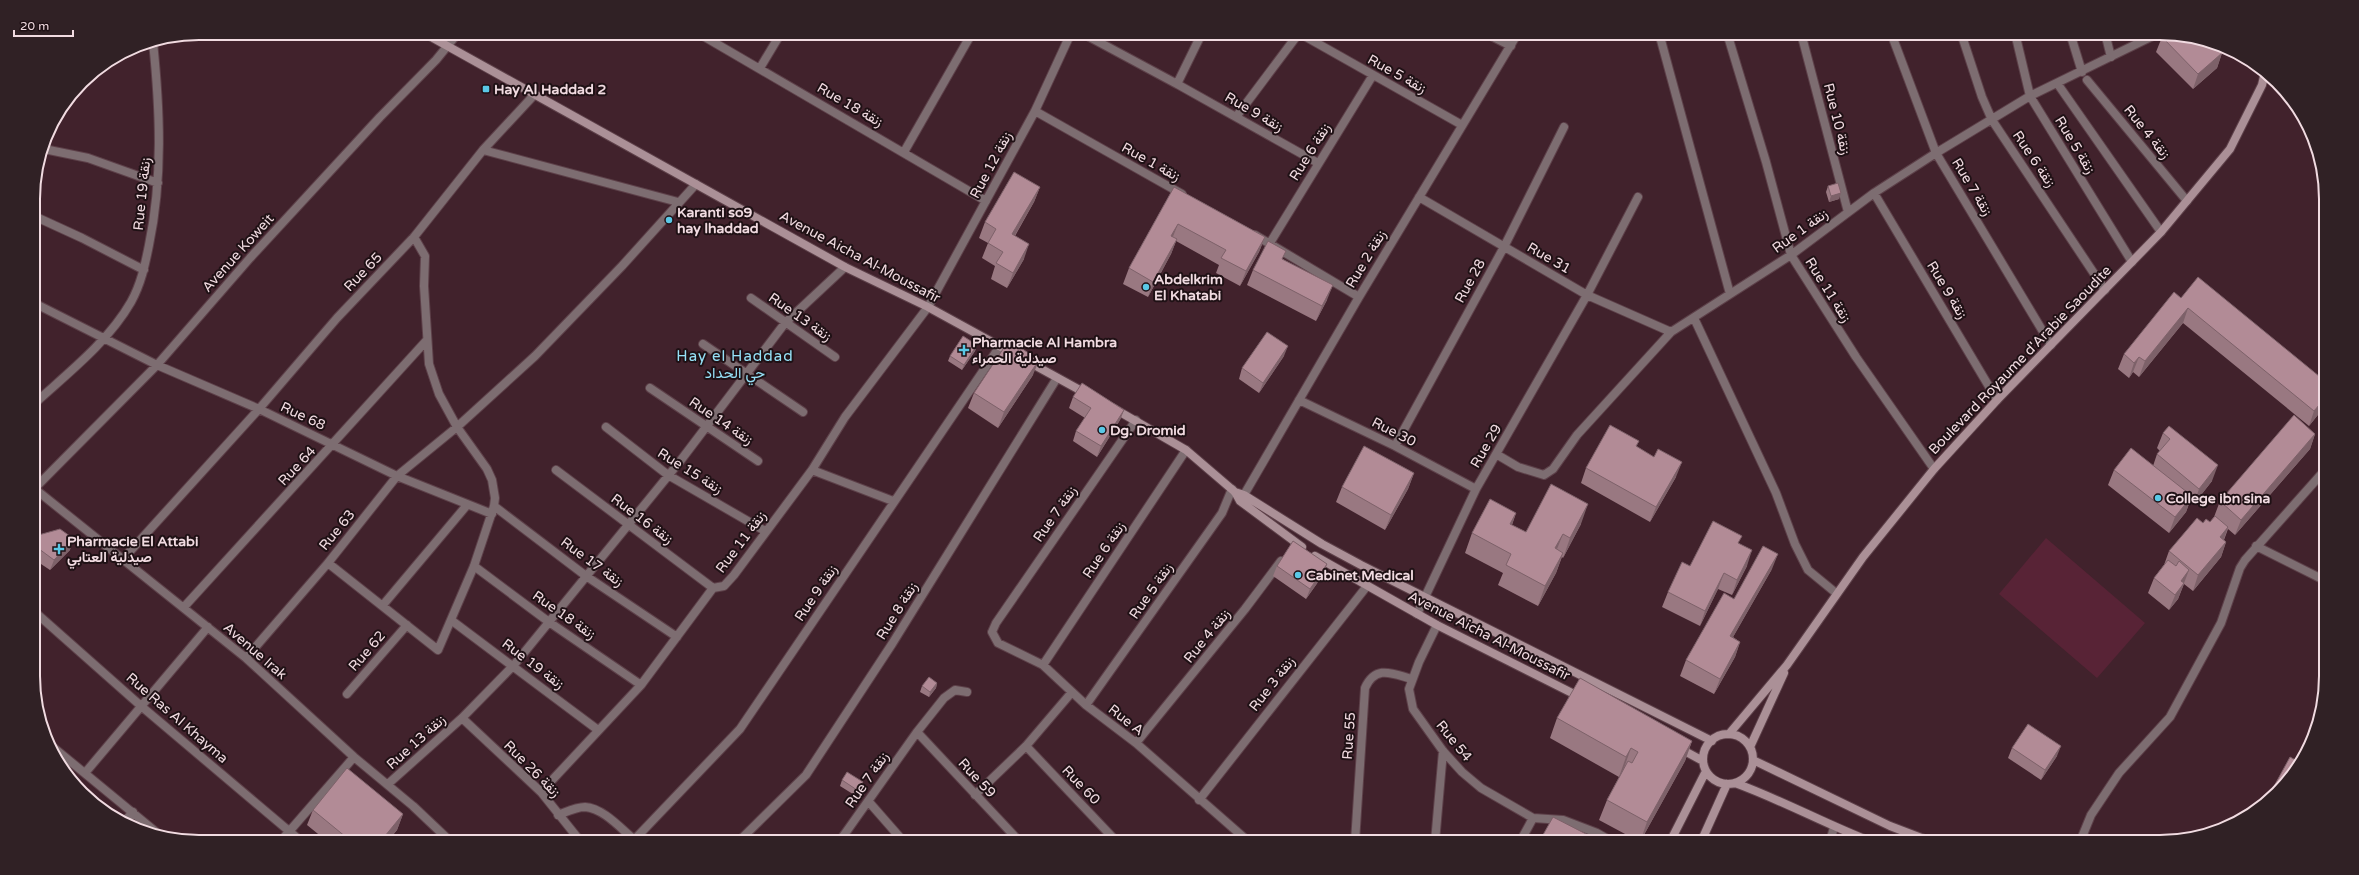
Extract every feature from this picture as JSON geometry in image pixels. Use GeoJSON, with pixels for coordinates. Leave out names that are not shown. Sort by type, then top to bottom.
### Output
{"type":"FeatureCollection","features":[{"type":"Feature","properties":{"kind":"street","name":"Avenue Aicha Al-Moussafir"},"geometry":{"type":"LineString","coordinates":[[436,40],[845,267],[928,307],[1136,420],[1186,450],[1234,490],[1290,549],[1323,562],[1437,625],[1587,700]]}},
{"type":"Feature","properties":{"kind":"street","name":"Avenue Koweit"},"geometry":{"type":"LineString","coordinates":[[40,484],[157,365],[250,258],[453,40]]}},
{"type":"Feature","properties":{"kind":"street","name":"Rue 18 زنقة"},"geometry":{"type":"LineString","coordinates":[[710,40],[986,201]]}},
{"type":"Feature","properties":{"kind":"street"},"geometry":{"type":"LineString","coordinates":[[760,68],[777,40]]}},
{"type":"Feature","properties":{"kind":"street"},"geometry":{"type":"LineString","coordinates":[[904,152],[968,40]]}},
{"type":"Feature","properties":{"kind":"street","name":"Rue 12 زنقة"},"geometry":{"type":"LineString","coordinates":[[928,307],[1035,111],[1068,40]]}},
{"type":"Feature","properties":{"kind":"street","name":"Rue 9 زنقة"},"geometry":{"type":"LineString","coordinates":[[1095,40],[1318,163]]}},
{"type":"Feature","properties":{"kind":"street"},"geometry":{"type":"LineString","coordinates":[[1177,84],[1199,40]]}},
{"type":"Feature","properties":{"kind":"street"},"geometry":{"type":"LineString","coordinates":[[1236,117],[1294,40]]}},
{"type":"Feature","properties":{"kind":"street","name":"Rue 5 زنقة"},"geometry":{"type":"LineString","coordinates":[[1311,40],[1462,125]]}},
{"type":"Feature","properties":{"kind":"street"},"geometry":{"type":"LineString","coordinates":[[1499,40],[1511,46]]}},
{"type":"Feature","properties":{"kind":"street","name":"Rue 2 زنقة"},"geometry":{"type":"LineString","coordinates":[[1242,498],[1359,297],[1514,40]]}},
{"type":"Feature","properties":{"kind":"street"},"geometry":{"type":"LineString","coordinates":[[1661,40],[1730,294]]}},
{"type":"Feature","properties":{"kind":"street","name":"Rue 11 زنقة"},"geometry":{"type":"LineString","coordinates":[[1729,40],[1766,162],[1791,255],[1856,357],[1934,469]]}},
{"type":"Feature","properties":{"kind":"street","name":"Rue 10 زنقة"},"geometry":{"type":"LineString","coordinates":[[1804,40],[1848,212]]}},
{"type":"Feature","properties":{"kind":"street","name":"Rue 7 زنقة"},"geometry":{"type":"LineString","coordinates":[[1894,40],[1936,153],[2051,345]]}},
{"type":"Feature","properties":{"kind":"street","name":"Rue 6 زنقة"},"geometry":{"type":"LineString","coordinates":[[1963,40],[1982,97],[1992,120],[2105,290]]}},
{"type":"Feature","properties":{"kind":"street","name":"Rue 5 زنقة"},"geometry":{"type":"LineString","coordinates":[[2017,40],[2030,96],[2132,262]]}},
{"type":"Feature","properties":{"kind":"street"},"geometry":{"type":"LineString","coordinates":[[2072,40],[2082,72]]}},
{"type":"Feature","properties":{"kind":"street"},"geometry":{"type":"LineString","coordinates":[[2107,40],[2111,58]]}},
{"type":"Feature","properties":{"kind":"street","name":"Rue 1 زنقة"},"geometry":{"type":"LineString","coordinates":[[1496,454],[1530,472],[1544,475],[1553,469],[1577,435],[1671,332],[1791,255],[1874,193],[1936,153],[2030,96],[2146,40]]}},
{"type":"Feature","properties":{"kind":"street","name":"Rue 19 زنقة"},"geometry":{"type":"LineString","coordinates":[[40,397],[107,338],[131,302],[144,270],[152,230],[158,184],[159,136],[153,46]]}},
{"type":"Feature","properties":{"kind":"street","name":"Rue 6 زنقة"},"geometry":{"type":"LineString","coordinates":[[1270,243],[1373,76]]}},
{"type":"Feature","properties":{"kind":"street","name":"Boulevard Royaume d'Arabie Saoudite"},"geometry":{"type":"LineString","coordinates":[[1729,734],[1787,665],[1836,593],[1934,469],[1997,400],[2161,232],[2230,149],[2262,85],[2264,78]]}},
{"type":"Feature","properties":{"kind":"street","name":"Rue 4 زنقة"},"geometry":{"type":"LineString","coordinates":[[2087,80],[2187,201]]}},
{"type":"Feature","properties":{"kind":"street"},"geometry":{"type":"LineString","coordinates":[[2057,83],[2161,232]]}},
{"type":"Feature","properties":{"kind":"street","name":"Rue 65"},"geometry":{"type":"LineString","coordinates":[[124,558],[259,409],[337,318],[414,237],[483,150],[535,94]]}},
{"type":"Feature","properties":{"kind":"street","name":"Rue 1 زنقة"},"geometry":{"type":"LineString","coordinates":[[1035,111],[1188,198]]}},
{"type":"Feature","properties":{"kind":"street","name":"Rue 28"},"geometry":{"type":"LineString","coordinates":[[1395,446],[1504,247],[1564,127]]}},
{"type":"Feature","properties":{"kind":"street"},"geometry":{"type":"LineString","coordinates":[[47,150],[88,158],[158,184]]}},
{"type":"Feature","properties":{"kind":"street"},"geometry":{"type":"LineString","coordinates":[[483,150],[678,202]]}},
{"type":"Feature","properties":{"kind":"street","name":"Rue 63"},"geometry":{"type":"LineString","coordinates":[[246,658],[328,563],[397,476],[457,427],[535,356],[622,266],[678,202],[696,184]]}},
{"type":"Feature","properties":{"kind":"street","name":"Rue 9 زنقة"},"geometry":{"type":"LineString","coordinates":[[1874,193],[1997,400]]}},
{"type":"Feature","properties":{"kind":"street","name":"Rue 31"},"geometry":{"type":"LineString","coordinates":[[1419,197],[1587,294],[1671,332]]}},
{"type":"Feature","properties":{"kind":"street"},"geometry":{"type":"LineString","coordinates":[[1587,294],[1638,197]]}},
{"type":"Feature","properties":{"kind":"street"},"geometry":{"type":"LineString","coordinates":[[40,219],[82,238],[144,270]]}},
{"type":"Feature","properties":{"kind":"street"},"geometry":{"type":"LineString","coordinates":[[1249,232],[1270,243],[1359,297]]}},
{"type":"Feature","properties":{"kind":"street"},"geometry":{"type":"LineString","coordinates":[[328,563],[438,650],[474,566],[492,514],[494,506],[494,489],[487,470],[457,427],[429,364],[426,341],[425,256],[414,237]]}},
{"type":"Feature","properties":{"kind":"street","name":"Rue 13 زنقة"},"geometry":{"type":"LineString","coordinates":[[388,784],[462,718],[514,665],[668,475],[785,323],[845,267]]}},
{"type":"Feature","properties":{"kind":"street","name":"Rue 29"},"geometry":{"type":"LineString","coordinates":[[1417,614],[1476,489],[1587,294]]}},
{"type":"Feature","properties":{"kind":"street","name":"Rue 13 زنقة"},"geometry":{"type":"LineString","coordinates":[[751,298],[835,358]]}},
{"type":"Feature","properties":{"kind":"street","name":"Rue 68"},"geometry":{"type":"LineString","coordinates":[[40,306],[107,338],[157,365],[259,409],[397,476],[492,514]]}},
{"type":"Feature","properties":{"kind":"street","name":"Rue 11 زنقة"},"geometry":{"type":"LineString","coordinates":[[541,792],[641,684],[713,588],[724,586],[734,575],[765,531],[812,470],[845,417],[928,307]]}},
{"type":"Feature","properties":{"kind":"street"},"geometry":{"type":"LineString","coordinates":[[1694,318],[1776,493],[1795,544],[1808,570],[1836,593]]}},
{"type":"Feature","properties":{"kind":"street","name":"Rue 64"},"geometry":{"type":"LineString","coordinates":[[184,608],[334,445],[426,341]]}},
{"type":"Feature","properties":{"kind":"street"},"geometry":{"type":"LineString","coordinates":[[703,344],[803,412]]}},
{"type":"Feature","properties":{"kind":"street","name":"Rue 9 زنقة"},"geometry":{"type":"LineString","coordinates":[[641,835],[740,729],[893,501],[1000,346]]}},
{"type":"Feature","properties":{"kind":"street","name":"Rue 8 زنقة"},"geometry":{"type":"LineString","coordinates":[[745,835],[806,775],[892,644],[1057,378]]}},
{"type":"Feature","properties":{"kind":"street","name":"Rue 14 زنقة"},"geometry":{"type":"LineString","coordinates":[[650,388],[758,461]]}},
{"type":"Feature","properties":{"kind":"street","name":"Rue 30"},"geometry":{"type":"LineString","coordinates":[[1299,400],[1395,446],[1476,489]]}},
{"type":"Feature","properties":{"kind":"street","name":"Rue 7 زنقة"},"geometry":{"type":"LineString","coordinates":[[996,623],[1136,420]]}},
{"type":"Feature","properties":{"kind":"street","name":"Rue 15 زنقة"},"geometry":{"type":"LineString","coordinates":[[606,427],[668,475],[765,531]]}},
{"type":"Feature","properties":{"kind":"street","name":"Rue 6 زنقة"},"geometry":{"type":"LineString","coordinates":[[1043,665],[1186,450]]}},
{"type":"Feature","properties":{"kind":"street","name":"Rue 16 زنقة"},"geometry":{"type":"LineString","coordinates":[[556,470],[713,588]]}},
{"type":"Feature","properties":{"kind":"street"},"geometry":{"type":"LineString","coordinates":[[812,470],[893,501]]}},
{"type":"Feature","properties":{"kind":"street"},"geometry":{"type":"LineString","coordinates":[[2083,835],[2091,816],[2119,773],[2170,717],[2221,622],[2240,568],[2256,546],[2319,477]]}},
{"type":"Feature","properties":{"kind":"street","name":"Rue 5 زنقة"},"geometry":{"type":"LineString","coordinates":[[1086,705],[1222,513],[1234,490]]}},
{"type":"Feature","properties":{"kind":"street","name":"Avenue Irak"},"geometry":{"type":"LineString","coordinates":[[40,493],[124,558],[246,658],[354,757],[388,784],[443,835]]}},
{"type":"Feature","properties":{"kind":"street","name":"Avenue Aicha Al-Moussafir"},"geometry":{"type":"LineString","coordinates":[[1242,498],[1322,544],[1425,598],[1712,741]]}},
{"type":"Feature","properties":{"kind":"street"},"geometry":{"type":"LineString","coordinates":[[383,606],[467,505]]}},
{"type":"Feature","properties":{"kind":"street","name":"Rue 17 زنقة"},"geometry":{"type":"LineString","coordinates":[[494,506],[586,576],[677,637]]}},
{"type":"Feature","properties":{"kind":"street"},"geometry":{"type":"LineString","coordinates":[[2256,546],[2319,578]]}},
{"type":"Feature","properties":{"kind":"street","name":"Rue 4 زنقة"},"geometry":{"type":"LineString","coordinates":[[1136,744],[1246,610],[1290,549]]}},
{"type":"Feature","properties":{"kind":"street","name":"Rue 18 زنقة"},"geometry":{"type":"LineString","coordinates":[[474,566],[549,622],[641,684]]}},
{"type":"Feature","properties":{"kind":"street","name":"Rue 3 زنقة"},"geometry":{"type":"LineString","coordinates":[[1199,800],[1367,586]]}},
{"type":"Feature","properties":{"kind":"street","name":"Rue Ras Al Khayma"},"geometry":{"type":"LineString","coordinates":[[40,617],[141,706],[294,835]]}},
{"type":"Feature","properties":{"kind":"street","name":"Rue 19 زنقة"},"geometry":{"type":"LineString","coordinates":[[451,620],[514,665],[598,730]]}},
{"type":"Feature","properties":{"kind":"street","name":"Rue A"},"geometry":{"type":"LineString","coordinates":[[996,623],[992,632],[998,643],[1043,665],[1086,705],[1136,744],[1241,835]]}},
{"type":"Feature","properties":{"kind":"street","name":"Rue 62"},"geometry":{"type":"LineString","coordinates":[[347,694],[407,625]]}},
{"type":"Feature","properties":{"kind":"street","name":"Rue 54"},"geometry":{"type":"LineString","coordinates":[[1437,625],[1412,679],[1409,690],[1413,709],[1443,751],[1462,772],[1481,788],[1533,818]]}},
{"type":"Feature","properties":{"kind":"street"},"geometry":{"type":"LineString","coordinates":[[85,774],[208,627]]}},
{"type":"Feature","properties":{"kind":"street","name":"Boulevard Royaume d'Arabie Saoudite"},"geometry":{"type":"LineString","coordinates":[[1750,747],[1787,665]]}},
{"type":"Feature","properties":{"kind":"street","name":"Rue 55"},"geometry":{"type":"LineString","coordinates":[[1355,835],[1365,688],[1371,676],[1380,672],[1412,679]]}},
{"type":"Feature","properties":{"kind":"street","name":"Rue 7 زنقة"},"geometry":{"type":"LineString","coordinates":[[844,835],[917,732],[948,693],[959,689],[967,692]]}},
{"type":"Feature","properties":{"kind":"street"},"geometry":{"type":"LineString","coordinates":[[975,795],[1026,746],[1072,692]]}},
{"type":"Feature","properties":{"kind":"street","name":"Rue 26 زنقة"},"geometry":{"type":"LineString","coordinates":[[462,718],[541,792],[575,835]]}},
{"type":"Feature","properties":{"kind":"street","name":"Rue 59"},"geometry":{"type":"LineString","coordinates":[[917,732],[1013,835]]}},
{"type":"Feature","properties":{"kind":"street"},"geometry":{"type":"LineString","coordinates":[[1705,835],[1731,784],[1748,775],[1753,760],[1750,747],[1744,741],[1729,734],[1712,741],[1704,754],[1703,762],[1706,771],[1714,781],[1731,784],[1764,794],[1854,835]]}},
{"type":"Feature","properties":{"kind":"street"},"geometry":{"type":"LineString","coordinates":[[1669,742],[1703,762]]}},
{"type":"Feature","properties":{"kind":"street","name":"Rue 60"},"geometry":{"type":"LineString","coordinates":[[1026,746],[1110,835]]}},
{"type":"Feature","properties":{"kind":"street"},"geometry":{"type":"LineString","coordinates":[[1436,835],[1443,751]]}},
{"type":"Feature","properties":{"kind":"street"},"geometry":{"type":"LineString","coordinates":[[59,752],[152,828]]}},
{"type":"Feature","properties":{"kind":"street"},"geometry":{"type":"LineString","coordinates":[[286,835],[354,757]]}},
{"type":"Feature","properties":{"kind":"street"},"geometry":{"type":"LineString","coordinates":[[1753,760],[1890,826],[1914,835]]}},
{"type":"Feature","properties":{"kind":"street"},"geometry":{"type":"LineString","coordinates":[[1674,835],[1706,771]]}},
{"type":"Feature","properties":{"kind":"street"},"geometry":{"type":"LineString","coordinates":[[869,802],[898,835]]}},
{"type":"Feature","properties":{"kind":"street"},"geometry":{"type":"LineString","coordinates":[[558,815],[584,807],[592,808],[601,813],[628,835]]}},
{"type":"Feature","properties":{"kind":"street"},"geometry":{"type":"LineString","coordinates":[[127,818],[133,812]]}},
{"type":"Feature","properties":{"kind":"street"},"geometry":{"type":"LineString","coordinates":[[1524,835],[1533,818],[1563,820],[1601,835]]}},
{"type":"Feature","properties":{"kind":"street"},"geometry":{"type":"LineString","coordinates":[[1832,835],[1834,827]]}},
{"type":"Feature","properties":{"kind":"shaded area"},"geometry":{"type":"Polygon","coordinates":[[[2046,538],[2145,623],[2097,678],[1999,594],[2046,538]]]}},
{"type":"Feature","properties":{"kind":"building"},"geometry":{"type":"Polygon","coordinates":[[[2165,40],[2181,41],[2201,45],[2221,52],[2198,74],[2165,40]]]}},
{"type":"Feature","properties":{"kind":"building"},"geometry":{"type":"Polygon","coordinates":[[[1014,172],[1040,187],[1012,234],[1029,244],[1013,273],[996,263],[1003,252],[988,243],[996,229],[985,222],[1014,172]]]}},
{"type":"Feature","properties":{"kind":"building"},"geometry":{"type":"Polygon","coordinates":[[[1838,183],[1841,193],[1831,196],[1828,186],[1838,183]]]}},
{"type":"Feature","properties":{"kind":"building"},"geometry":{"type":"Polygon","coordinates":[[[1174,187],[1265,237],[1246,271],[1221,258],[1226,250],[1178,224],[1171,236],[1177,239],[1153,282],[1129,268],[1174,187]]]}},
{"type":"Feature","properties":{"kind":"building"},"geometry":{"type":"Polygon","coordinates":[[[1268,241],[1286,251],[1282,259],[1333,285],[1322,306],[1253,270],[1268,241]]]}},
{"type":"Feature","properties":{"kind":"building"},"geometry":{"type":"Polygon","coordinates":[[[2198,277],[2319,376],[2319,405],[2314,411],[2188,308],[2145,361],[2139,357],[2134,363],[2124,354],[2174,292],[2181,298],[2198,277]]]}},
{"type":"Feature","properties":{"kind":"building"},"geometry":{"type":"Polygon","coordinates":[[[1267,332],[1288,346],[1263,383],[1242,368],[1267,332]]]}},
{"type":"Feature","properties":{"kind":"building"},"geometry":{"type":"Polygon","coordinates":[[[963,336],[977,345],[964,365],[950,356],[963,336]]]}},
{"type":"Feature","properties":{"kind":"building"},"geometry":{"type":"Polygon","coordinates":[[[1009,340],[1039,360],[1004,412],[974,393],[1009,340]]]}},
{"type":"Feature","properties":{"kind":"building"},"geometry":{"type":"Polygon","coordinates":[[[1082,383],[1124,410],[1101,446],[1076,431],[1091,408],[1073,397],[1082,383]]]}},
{"type":"Feature","properties":{"kind":"building"},"geometry":{"type":"Polygon","coordinates":[[[2294,415],[2315,434],[2241,520],[2220,501],[2294,415]]]}},
{"type":"Feature","properties":{"kind":"building"},"geometry":{"type":"Polygon","coordinates":[[[1610,425],[1639,441],[1636,446],[1654,457],[1658,449],[1682,462],[1656,507],[1586,468],[1610,425]]]}},
{"type":"Feature","properties":{"kind":"building"},"geometry":{"type":"Polygon","coordinates":[[[2169,426],[2218,465],[2199,489],[2157,454],[2170,439],[2163,433],[2169,426]]]}},
{"type":"Feature","properties":{"kind":"building"},"geometry":{"type":"Polygon","coordinates":[[[1364,446],[1414,473],[1391,515],[1342,487],[1364,446]]]}},
{"type":"Feature","properties":{"kind":"building"},"geometry":{"type":"Polygon","coordinates":[[[2131,448],[2192,496],[2175,517],[2114,470],[2131,448]]]}},
{"type":"Feature","properties":{"kind":"building"},"geometry":{"type":"Polygon","coordinates":[[[1551,484],[1588,504],[1570,538],[1563,534],[1555,548],[1563,553],[1545,586],[1506,565],[1511,554],[1472,533],[1490,499],[1516,513],[1510,524],[1526,532],[1551,484]]]}},
{"type":"Feature","properties":{"kind":"building"},"geometry":{"type":"Polygon","coordinates":[[[2215,516],[2228,527],[2220,537],[2226,542],[2198,575],[2169,551],[2197,518],[2203,523],[2206,519],[2210,522],[2215,516]]]}},
{"type":"Feature","properties":{"kind":"building"},"geometry":{"type":"Polygon","coordinates":[[[1713,521],[1742,536],[1738,543],[1752,550],[1737,580],[1724,573],[1705,611],[1668,592],[1682,562],[1690,566],[1713,521]]]}},
{"type":"Feature","properties":{"kind":"building"},"geometry":{"type":"Polygon","coordinates":[[[60,529],[74,539],[54,560],[40,550],[40,535],[60,529]]]}},
{"type":"Feature","properties":{"kind":"building"},"geometry":{"type":"Polygon","coordinates":[[[1293,541],[1327,564],[1310,589],[1277,566],[1293,541]]]}},
{"type":"Feature","properties":{"kind":"building"},"geometry":{"type":"Polygon","coordinates":[[[1763,546],[1778,554],[1730,636],[1740,642],[1720,679],[1686,660],[1724,593],[1734,599],[1763,546]]]}},
{"type":"Feature","properties":{"kind":"building"},"geometry":{"type":"Polygon","coordinates":[[[2168,560],[2176,566],[2179,561],[2189,570],[2181,581],[2184,583],[2175,595],[2154,578],[2168,560]]]}},
{"type":"Feature","properties":{"kind":"building"},"geometry":{"type":"Polygon","coordinates":[[[929,677],[937,683],[930,692],[922,686],[929,677]]]}},
{"type":"Feature","properties":{"kind":"building"},"geometry":{"type":"Polygon","coordinates":[[[1580,678],[1692,741],[1647,822],[1607,800],[1628,761],[1632,763],[1638,752],[1631,748],[1626,757],[1557,718],[1580,678]]]}},
{"type":"Feature","properties":{"kind":"building"},"geometry":{"type":"Polygon","coordinates":[[[2028,724],[2061,746],[2045,770],[2012,748],[2028,724]]]}},
{"type":"Feature","properties":{"kind":"building"},"geometry":{"type":"Polygon","coordinates":[[[2290,757],[2295,760],[2280,781],[2274,786],[2290,757]]]}},
{"type":"Feature","properties":{"kind":"building"},"geometry":{"type":"Polygon","coordinates":[[[347,768],[403,814],[386,835],[343,835],[313,810],[347,768]]]}},
{"type":"Feature","properties":{"kind":"building"},"geometry":{"type":"Polygon","coordinates":[[[847,772],[863,782],[857,790],[842,780],[847,772]]]}},
{"type":"Feature","properties":{"kind":"building"},"geometry":{"type":"Polygon","coordinates":[[[1553,817],[1588,835],[1543,835],[1553,817]]]}},
{"type":"Feature","properties":{"kind":"place","name":"Hay Al Haddad 2"},"geometry":{"type":"Point","coordinates":[486,89]}},
{"type":"Feature","properties":{"kind":"place","name":"Karanti so9 hay lhaddad"},"geometry":{"type":"Point","coordinates":[669,220]}},
{"type":"Feature","properties":{"kind":"place","name":"Abdelkrim El Khatabi"},"geometry":{"type":"Point","coordinates":[1146,287]}},
{"type":"Feature","properties":{"kind":"place","name":"Pharmacie Al Hambra صيدلية الحمراء"},"geometry":{"type":"Point","coordinates":[964,350]}},
{"type":"Feature","properties":{"kind":"place","name":"Dg. Dromid"},"geometry":{"type":"Point","coordinates":[1102,430]}},
{"type":"Feature","properties":{"kind":"place","name":"College ibn sina"},"geometry":{"type":"Point","coordinates":[2158,498]}},
{"type":"Feature","properties":{"kind":"place","name":"Pharmacie El Attabi صيدلية العتابي"},"geometry":{"type":"Point","coordinates":[59,549]}},
{"type":"Feature","properties":{"kind":"place","name":"Cabinet Medical"},"geometry":{"type":"Point","coordinates":[1298,575]}},
{"type":"Feature","properties":{"kind":"district","name":"Hay el Haddad حي الحداد"},"geometry":{"type":"Point","coordinates":[735,364]}}]}
